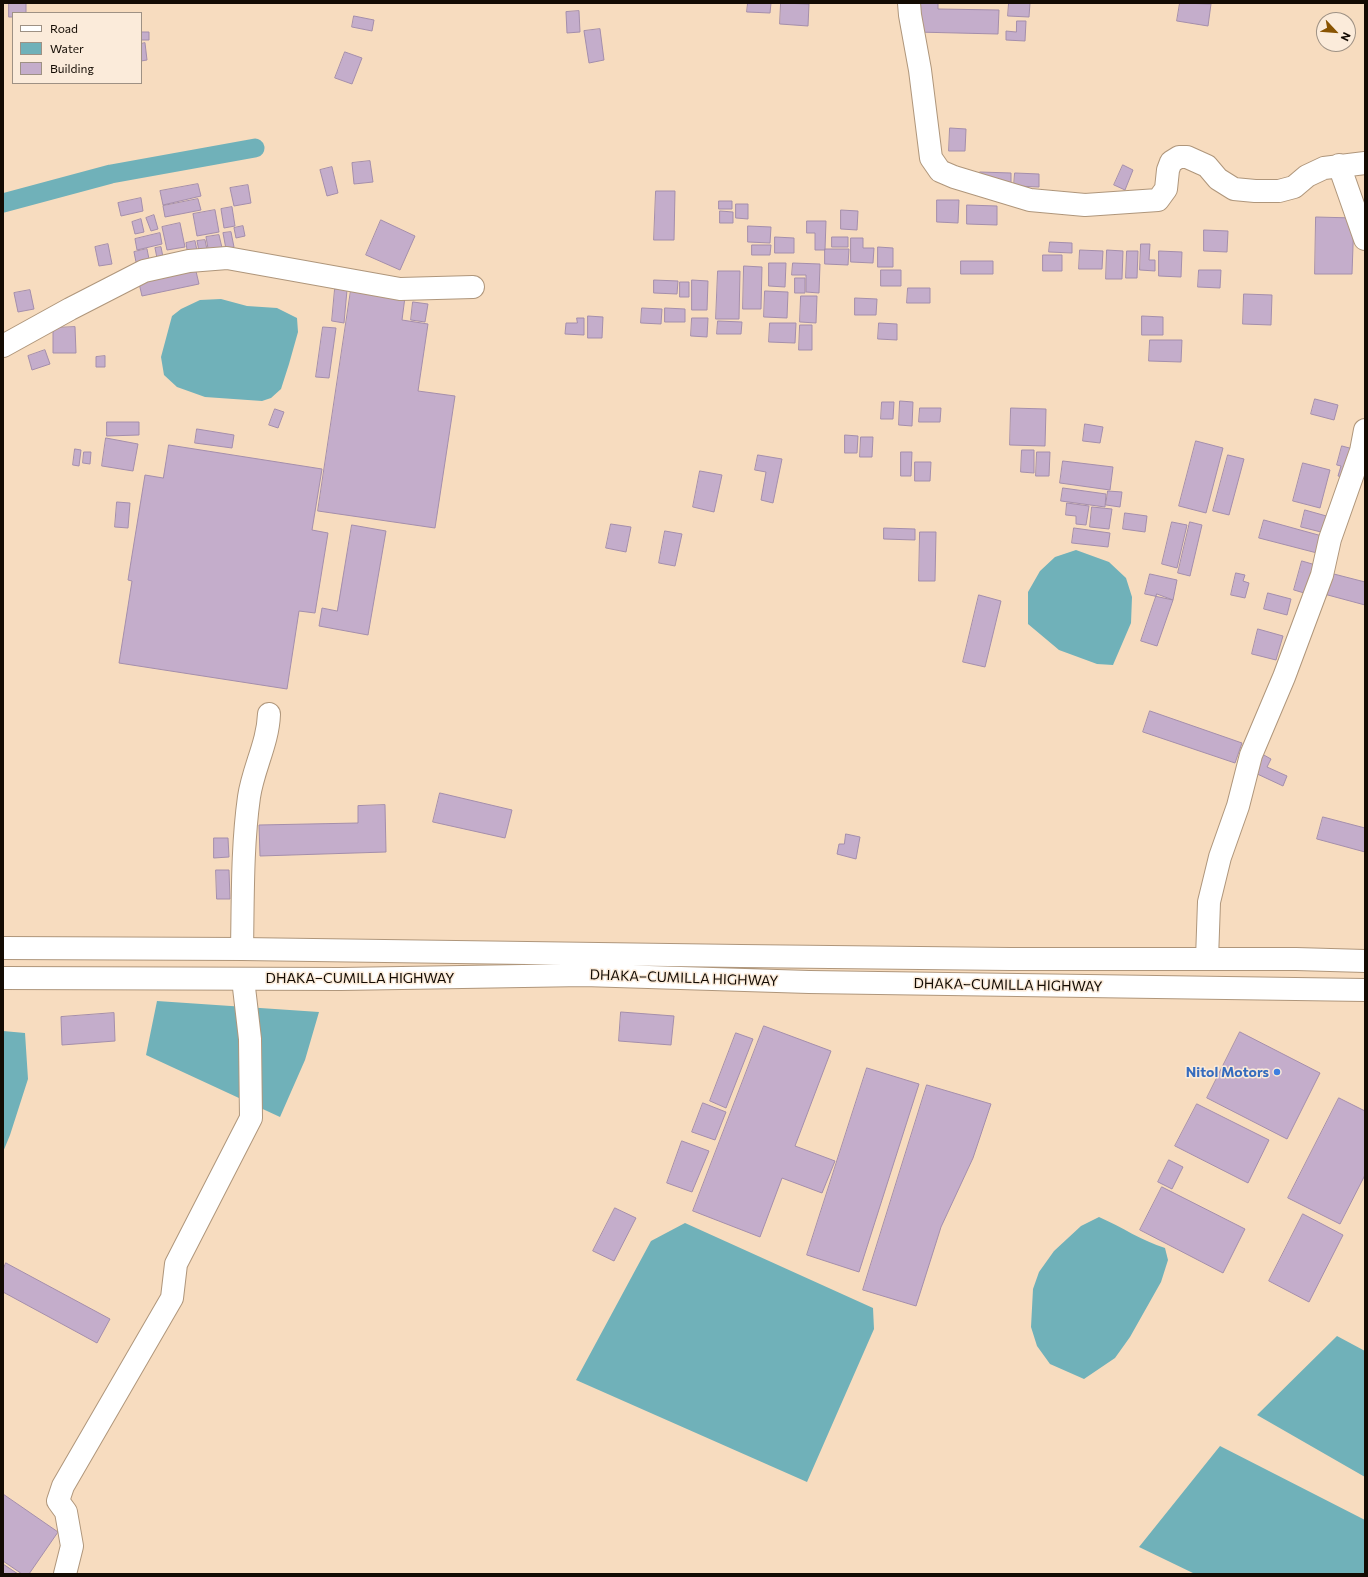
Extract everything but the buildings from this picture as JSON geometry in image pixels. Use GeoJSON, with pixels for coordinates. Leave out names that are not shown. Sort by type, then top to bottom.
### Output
{"type":"FeatureCollection","features":[{"type":"Feature","properties":{"kind":"main road"},"geometry":{"type":"LineString","coordinates":[[909,3],[920,70],[931,158],[940,171],[954,177],[1030,200],[1085,205],[1158,200],[1166,189],[1168,170],[1172,162],[1179,157],[1187,157],[1207,166],[1218,178],[1234,188],[1255,191],[1279,191],[1294,187],[1307,176],[1324,168],[1338,165],[1365,163]]}},
{"type":"Feature","properties":{"kind":"main road"},"geometry":{"type":"LineString","coordinates":[[1338,165],[1365,239]]}},
{"type":"Feature","properties":{"kind":"main road"},"geometry":{"type":"LineString","coordinates":[[3,346],[70,309],[144,271],[189,261],[226,258],[400,289],[473,287]]}},
{"type":"Feature","properties":{"kind":"main road"},"geometry":{"type":"LineString","coordinates":[[1207,959],[1209,902],[1220,857],[1238,806],[1251,755],[1284,677],[1322,575],[1330,539],[1361,451],[1365,430]]}},
{"type":"Feature","properties":{"kind":"main road"},"geometry":{"type":"LineString","coordinates":[[242,949],[245,841],[249,795],[268,729],[269,714]]}},
{"type":"Feature","properties":{"kind":"main road","name":"DHAKA–CUMILLA HIGHWAY"},"geometry":{"type":"LineString","coordinates":[[3,948],[242,949],[1010,959],[1365,961]]}},
{"type":"Feature","properties":{"kind":"main road","name":"DHAKA–CUMILLA HIGHWAY"},"geometry":{"type":"LineString","coordinates":[[3,978],[341,979],[584,975],[809,982],[1365,990]]}},
{"type":"Feature","properties":{"kind":"main road"},"geometry":{"type":"LineString","coordinates":[[64,1574],[72,1546],[66,1512],[58,1502],[63,1486],[172,1298],[176,1264],[251,1118],[250,1039],[244,979]]}},
{"type":"Feature","properties":{"kind":"water"},"geometry":{"type":"Polygon","coordinates":[[[221,299],[247,306],[277,308],[297,318],[298,332],[281,389],[271,398],[262,401],[205,397],[177,387],[164,375],[161,357],[172,316],[181,309],[200,300],[221,299]]]}},
{"type":"Feature","properties":{"kind":"water"},"geometry":{"type":"Polygon","coordinates":[[[1076,550],[1109,562],[1126,578],[1132,597],[1131,623],[1113,665],[1097,664],[1059,650],[1028,624],[1028,592],[1040,571],[1055,557],[1076,550]]]}},
{"type":"Feature","properties":{"kind":"water"},"geometry":{"type":"Polygon","coordinates":[[[157,1001],[319,1012],[305,1060],[280,1117],[146,1055],[157,1001]]]}},
{"type":"Feature","properties":{"kind":"water"},"geometry":{"type":"Polygon","coordinates":[[[3,1031],[25,1033],[28,1079],[3,1152],[3,1031]]]}},
{"type":"Feature","properties":{"kind":"water"},"geometry":{"type":"Polygon","coordinates":[[[1099,1217],[1148,1242],[1165,1248],[1168,1260],[1161,1282],[1130,1337],[1115,1358],[1084,1379],[1050,1364],[1037,1346],[1031,1327],[1033,1289],[1039,1272],[1054,1251],[1081,1226],[1099,1217]]]}},
{"type":"Feature","properties":{"kind":"water"},"geometry":{"type":"Polygon","coordinates":[[[685,1223],[873,1308],[874,1329],[807,1482],[576,1380],[651,1241],[685,1223]]]}},
{"type":"Feature","properties":{"kind":"water"},"geometry":{"type":"Polygon","coordinates":[[[1337,1336],[1365,1351],[1365,1477],[1257,1415],[1337,1336]]]}},
{"type":"Feature","properties":{"kind":"water"},"geometry":{"type":"Polygon","coordinates":[[[1220,1446],[1365,1520],[1365,1574],[1195,1574],[1139,1547],[1220,1446]]]}},
{"type":"Feature","properties":{"kind":"waterway"},"geometry":{"type":"LineString","coordinates":[[3,203],[111,174],[255,148]]}},
{"type":"Feature","properties":{"kind":"place","name":"Nitol Motors"},"geometry":{"type":"Point","coordinates":[1277,1072]}}]}
